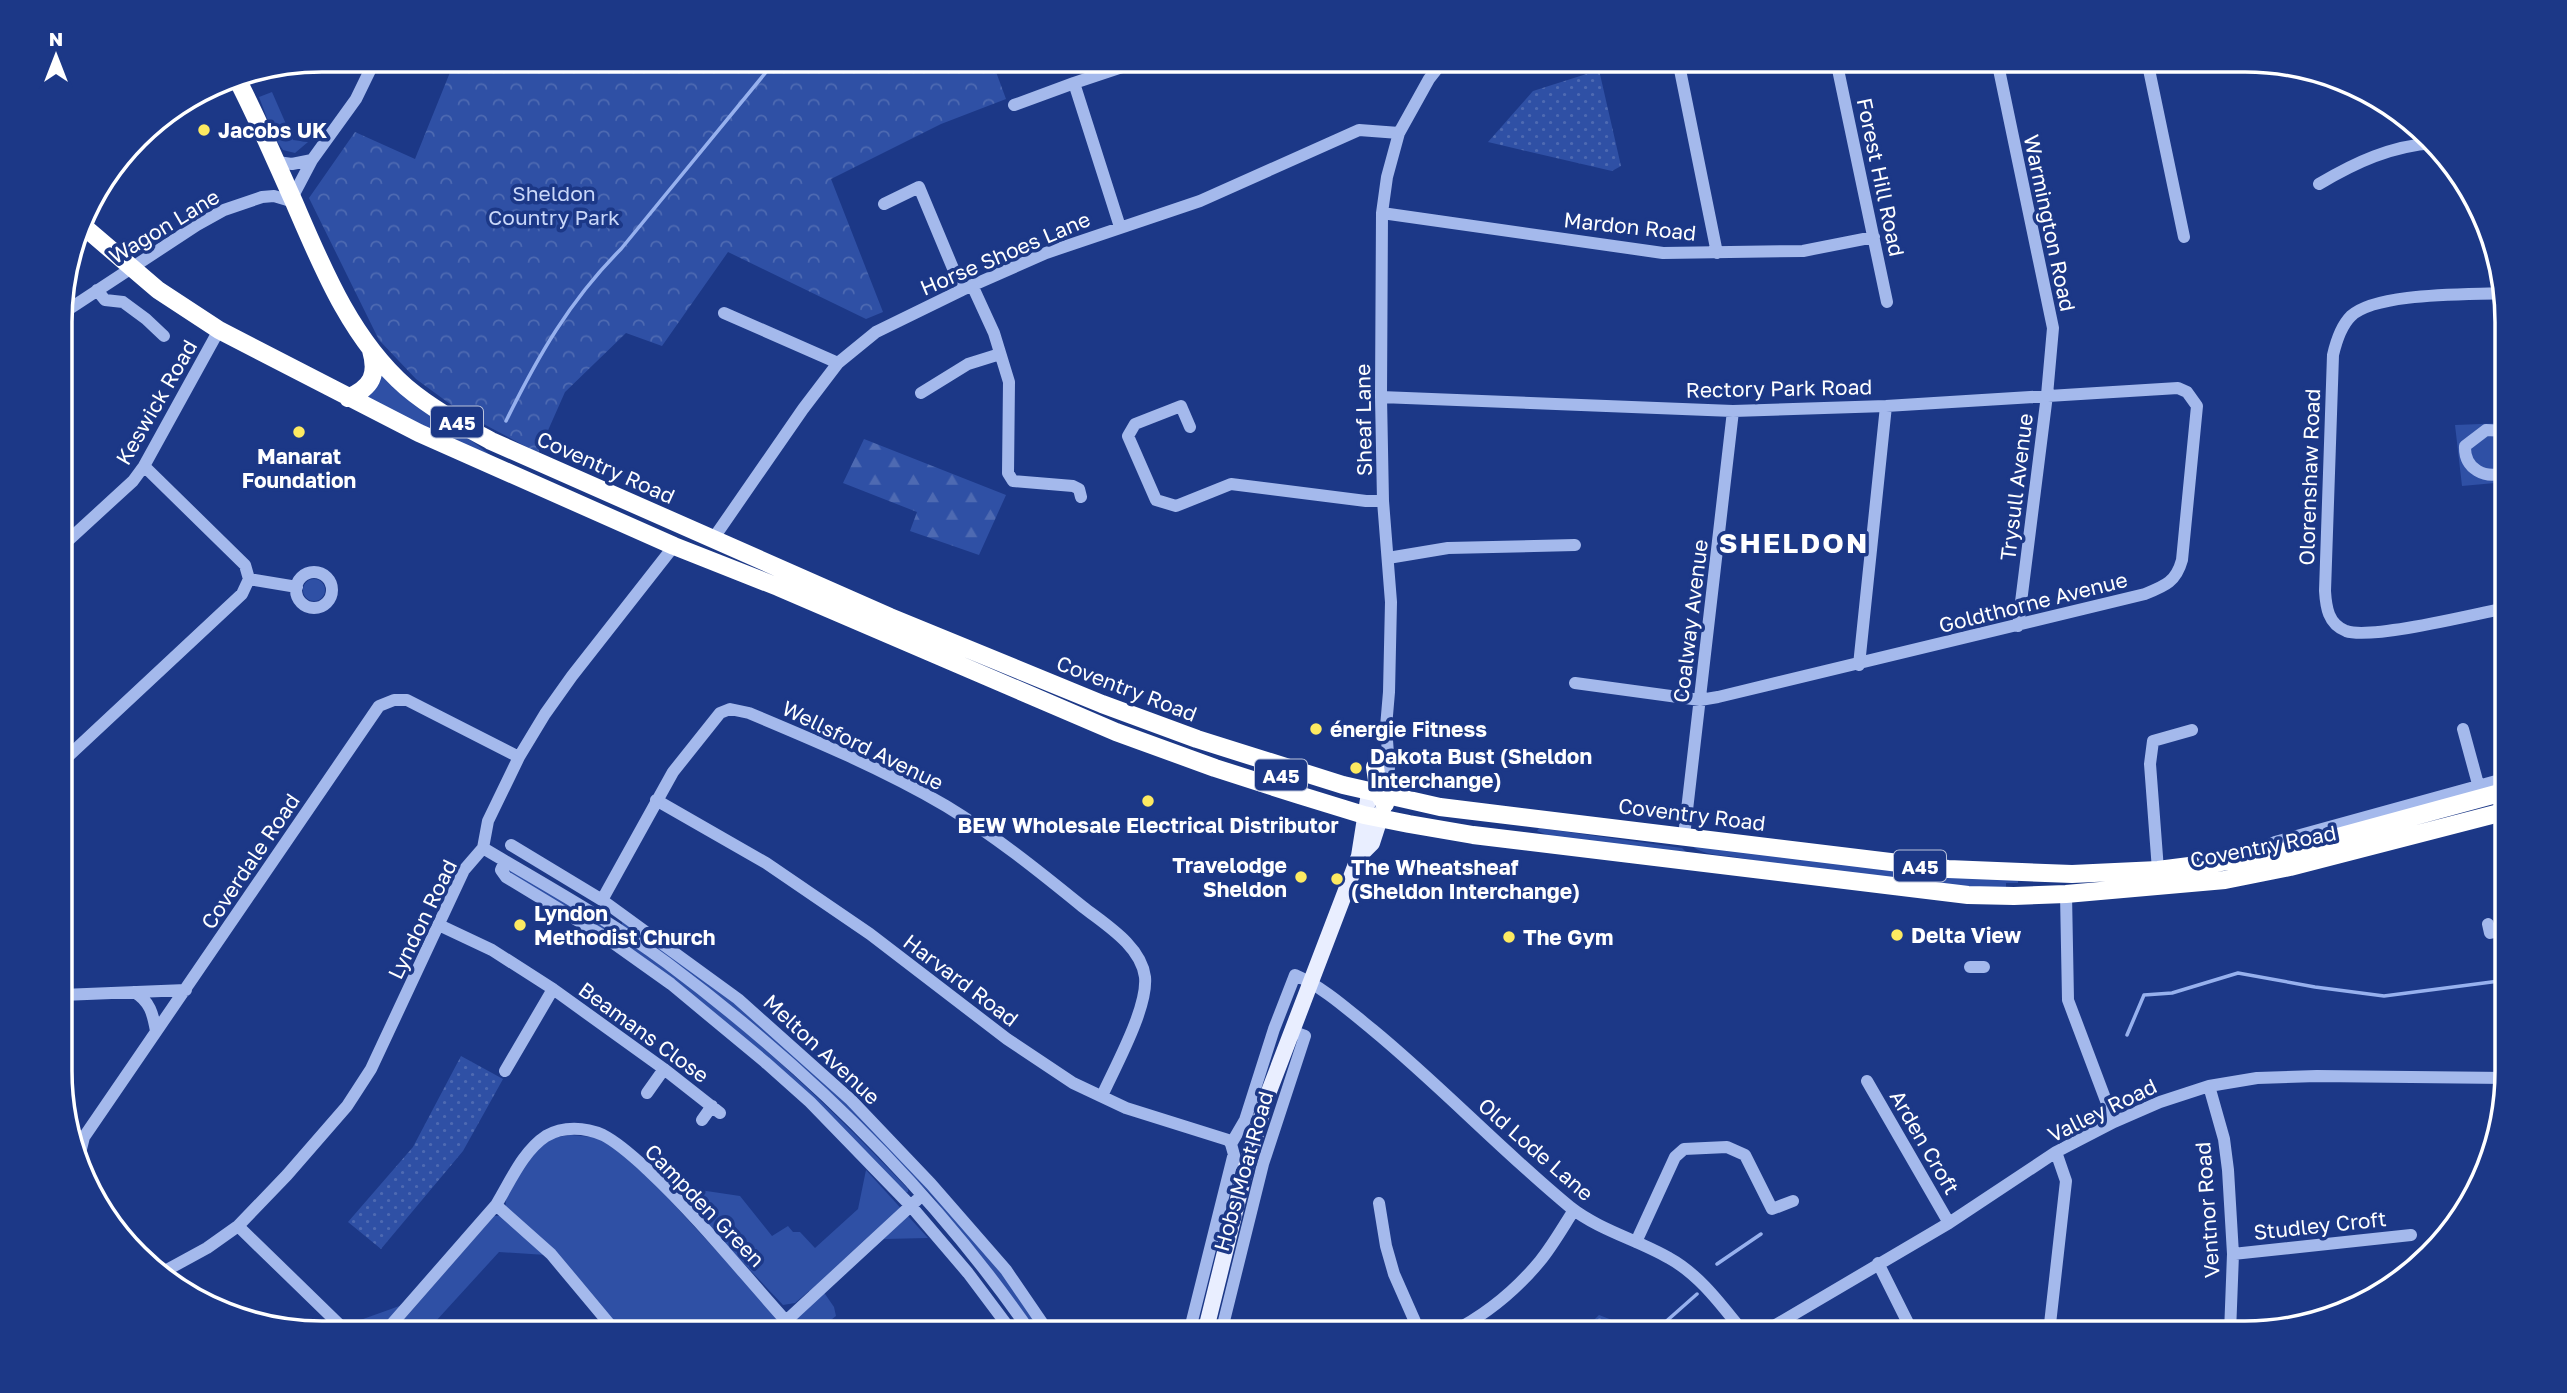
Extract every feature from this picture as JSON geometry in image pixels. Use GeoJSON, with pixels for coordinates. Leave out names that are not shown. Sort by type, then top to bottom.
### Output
{"type":"FeatureCollection","features":[{"type":"Feature","properties":{"kind":"highway","name":"Coventry Road"},"geometry":{"type":"LineString","coordinates":[[240,85],[318,261],[371,350],[406,387],[443,414],[491,441],[890,617],[1102,704],[1197,739],[1227,756],[1376,807],[1486,813],[1519,825],[1687,848],[1738,866],[1865,884],[1968,895],[2014,896],[2225,880],[2290,867],[2495,814]]}},
{"type":"Feature","properties":{"kind":"highway","name":"A45"},"geometry":{"type":"LineString","coordinates":[[89,231],[158,290],[219,330],[348,398]]}},
{"type":"Feature","properties":{"kind":"highway"},"geometry":{"type":"LineString","coordinates":[[348,398],[367,386],[372,378],[375,370],[371,350]]}},
{"type":"Feature","properties":{"kind":"highway","name":"Coventry Road"},"geometry":{"type":"LineString","coordinates":[[348,398],[477,460],[674,546],[778,587],[1116,732],[1222,771],[1376,807],[1473,835],[1536,841],[1687,848],[1948,869],[2065,874],[2158,870],[2268,856],[2495,794]]}},
{"type":"Feature","properties":{"kind":"highway"},"geometry":{"type":"LineString","coordinates":[[491,441],[520,465],[671,532],[674,546]]}},
{"type":"Feature","properties":{"kind":"highway"},"geometry":{"type":"LineString","coordinates":[[1376,807],[1382,767]]}},
{"type":"Feature","properties":{"kind":"main road","name":"Hobs Moat Road"},"geometry":{"type":"LineString","coordinates":[[1207,1321],[1237,1156],[1291,1031],[1376,807]]}},
{"type":"Feature","properties":{"kind":"street"},"geometry":{"type":"LineString","coordinates":[[293,200],[312,160],[356,99],[369,72]]}},
{"type":"Feature","properties":{"kind":"street"},"geometry":{"type":"LineString","coordinates":[[1014,105],[1107,72]]}},
{"type":"Feature","properties":{"kind":"street","name":"Sheaf Lane"},"geometry":{"type":"LineString","coordinates":[[1382,767],[1391,641],[1383,501],[1382,213],[1387,177],[1399,133],[1435,72]]}},
{"type":"Feature","properties":{"kind":"street"},"geometry":{"type":"LineString","coordinates":[[1680,72],[1717,253]]}},
{"type":"Feature","properties":{"kind":"street","name":"Forest Hill Road"},"geometry":{"type":"LineString","coordinates":[[1839,72],[1887,302]]}},
{"type":"Feature","properties":{"kind":"street","name":"Warmington Road"},"geometry":{"type":"LineString","coordinates":[[2000,72],[2053,328],[2047,395]]}},
{"type":"Feature","properties":{"kind":"street"},"geometry":{"type":"LineString","coordinates":[[2150,72],[2184,237]]}},
{"type":"Feature","properties":{"kind":"street"},"geometry":{"type":"LineString","coordinates":[[1074,83],[1120,227]]}},
{"type":"Feature","properties":{"kind":"street","name":"Horse Shoes Lane"},"geometry":{"type":"LineString","coordinates":[[713,539],[803,408],[838,363],[876,332],[967,287],[1046,253],[1200,201],[1359,130],[1399,133]]}},
{"type":"Feature","properties":{"kind":"street"},"geometry":{"type":"LineString","coordinates":[[2319,184],[2351,165],[2394,148],[2422,145]]}},
{"type":"Feature","properties":{"kind":"street"},"geometry":{"type":"LineString","coordinates":[[276,162],[292,164],[312,160]]}},
{"type":"Feature","properties":{"kind":"street"},"geometry":{"type":"LineString","coordinates":[[884,204],[919,187],[967,287],[994,333],[1009,382],[1008,473],[1013,481],[1073,486],[1079,489],[1081,497]]}},
{"type":"Feature","properties":{"kind":"street","name":"Wagon Lane"},"geometry":{"type":"LineString","coordinates":[[72,307],[197,225],[225,210],[262,197],[274,196],[293,200]]}},
{"type":"Feature","properties":{"kind":"street","name":"Mardon Road"},"geometry":{"type":"LineString","coordinates":[[1382,213],[1663,253],[1803,251],[1874,237]]}},
{"type":"Feature","properties":{"kind":"street","name":"Wagon Lane"},"geometry":{"type":"LineString","coordinates":[[97,290],[105,300],[123,302],[164,336]]}},
{"type":"Feature","properties":{"kind":"street","name":"Olorenshaw Road"},"geometry":{"type":"LineString","coordinates":[[2494,294],[2387,300],[2355,313],[2342,328],[2333,355],[2332,370],[2325,591],[2327,611],[2333,621],[2347,631],[2384,631],[2495,610]]}},
{"type":"Feature","properties":{"kind":"street"},"geometry":{"type":"LineString","coordinates":[[724,313],[838,363]]}},
{"type":"Feature","properties":{"kind":"street","name":"Keswick Road"},"geometry":{"type":"LineString","coordinates":[[72,537],[133,481],[144,466],[219,330]]}},
{"type":"Feature","properties":{"kind":"street"},"geometry":{"type":"LineString","coordinates":[[921,393],[968,364],[1000,354]]}},
{"type":"Feature","properties":{"kind":"street","name":"Rectory Park Road"},"geometry":{"type":"LineString","coordinates":[[1381,397],[1733,411],[1885,406],[2178,388]]}},
{"type":"Feature","properties":{"kind":"street","name":"Goldthorne Avenue"},"geometry":{"type":"LineString","coordinates":[[1575,683],[1700,700],[1718,698],[2145,594],[2174,579],[2182,561],[2198,412],[2192,397],[2178,388]]}},
{"type":"Feature","properties":{"kind":"street","name":"Trysull Avenue"},"geometry":{"type":"LineString","coordinates":[[2018,626],[2047,395]]}},
{"type":"Feature","properties":{"kind":"street"},"geometry":{"type":"LineString","coordinates":[[1190,427],[1181,406],[1135,424],[1130,429],[1128,436],[1156,500],[1176,506],[1231,484],[1383,501]]}},
{"type":"Feature","properties":{"kind":"street"},"geometry":{"type":"LineString","coordinates":[[1859,665],[1885,406]]}},
{"type":"Feature","properties":{"kind":"street","name":"Coalway Avenue"},"geometry":{"type":"LineString","coordinates":[[1687,848],[1700,700],[1733,411]]}},
{"type":"Feature","properties":{"kind":"street"},"geometry":{"type":"LineString","coordinates":[[2495,430],[2486,430],[2471,440],[2465,446],[2465,453],[2466,460],[2477,471],[2495,474]]}},
{"type":"Feature","properties":{"kind":"street"},"geometry":{"type":"LineString","coordinates":[[72,753],[242,594],[249,579],[245,565],[144,466]]}},
{"type":"Feature","properties":{"kind":"street"},"geometry":{"type":"LineString","coordinates":[[1388,558],[1448,548],[1574,545]]}},
{"type":"Feature","properties":{"kind":"street","name":"Lyndon Road"},"geometry":{"type":"LineString","coordinates":[[169,1269],[238,1226],[347,1106],[371,1069],[464,870],[482,848],[488,821],[519,757],[572,676],[674,546]]}},
{"type":"Feature","properties":{"kind":"street"},"geometry":{"type":"LineString","coordinates":[[249,579],[296,587]]}},
{"type":"Feature","properties":{"kind":"street","name":"Coverdale Road"},"geometry":{"type":"LineString","coordinates":[[82,1144],[84,1137],[379,706],[394,699],[407,700],[519,757]]}},
{"type":"Feature","properties":{"kind":"street","name":"Wellsford Avenue"},"geometry":{"type":"LineString","coordinates":[[602,900],[673,772],[715,719],[730,709],[749,713],[834,749],[948,807],[1043,874],[1121,938],[1140,961],[1145,978],[1143,1000],[1102,1096]]}},
{"type":"Feature","properties":{"kind":"street"},"geometry":{"type":"LineString","coordinates":[[2463,729],[2478,784]]}},
{"type":"Feature","properties":{"kind":"street"},"geometry":{"type":"LineString","coordinates":[[2158,870],[2150,764],[2153,741],[2192,730]]}},
{"type":"Feature","properties":{"kind":"street","name":"Coventry Road"},"geometry":{"type":"LineString","coordinates":[[2239,861],[2275,842],[2495,780]]}},
{"type":"Feature","properties":{"kind":"street","name":"Harvard Road"},"geometry":{"type":"LineString","coordinates":[[656,800],[766,863],[870,934],[1007,1039],[1073,1083],[1126,1108],[1228,1140],[1237,1156]]}},
{"type":"Feature","properties":{"kind":"street","name":"Melton Avenue"},"geometry":{"type":"LineString","coordinates":[[514,847],[602,900],[738,999],[852,1100],[931,1184],[1006,1270],[1041,1321]]}},
{"type":"Feature","properties":{"kind":"street","name":"Melton Avenue"},"geometry":{"type":"LineString","coordinates":[[482,848],[574,901],[666,962],[800,1072],[922,1195],[966,1246],[1021,1319]]}},
{"type":"Feature","properties":{"kind":"street","name":"Melton Avenue"},"geometry":{"type":"LineString","coordinates":[[505,861],[501,870],[506,877],[605,937],[671,984],[810,1102],[911,1205],[968,1273],[1001,1321]]}},
{"type":"Feature","properties":{"kind":"street"},"geometry":{"type":"LineString","coordinates":[[574,901],[584,890]]}},
{"type":"Feature","properties":{"kind":"street"},"geometry":{"type":"LineString","coordinates":[[2066,894],[2068,1000],[2114,1122]]}},
{"type":"Feature","properties":{"kind":"street"},"geometry":{"type":"LineString","coordinates":[[612,926],[621,914]]}},
{"type":"Feature","properties":{"kind":"street"},"geometry":{"type":"LineString","coordinates":[[2488,924],[2490,933],[2495,932]]}},
{"type":"Feature","properties":{"kind":"street","name":"Beamans Close"},"geometry":{"type":"LineString","coordinates":[[439,925],[492,950],[553,989],[664,1069],[716,1110],[702,1120]]}},
{"type":"Feature","properties":{"kind":"street"},"geometry":{"type":"LineString","coordinates":[[1970,967],[1984,967]]}},
{"type":"Feature","properties":{"kind":"street","name":"Hobs Moat Road"},"geometry":{"type":"LineString","coordinates":[[1192,1321],[1237,1156],[1252,1121],[1273,1029],[1295,975],[1310,982]]}},
{"type":"Feature","properties":{"kind":"street","name":"Old Lode Lane"},"geometry":{"type":"LineString","coordinates":[[1310,982],[1320,987],[1392,1046],[1574,1210],[1670,1258],[1715,1298],[1734,1321]]}},
{"type":"Feature","properties":{"kind":"street","name":"Beamans Close"},"geometry":{"type":"LineString","coordinates":[[505,1071],[553,989]]}},
{"type":"Feature","properties":{"kind":"street"},"geometry":{"type":"LineString","coordinates":[[72,995],[186,990]]}},
{"type":"Feature","properties":{"kind":"street"},"geometry":{"type":"LineString","coordinates":[[134,992],[149,1006],[156,1031]]}},
{"type":"Feature","properties":{"kind":"street","name":"Hobs Moat Road"},"geometry":{"type":"LineString","coordinates":[[1224,1321],[1264,1164],[1305,1036],[1291,1031]]}},
{"type":"Feature","properties":{"kind":"street"},"geometry":{"type":"LineString","coordinates":[[647,1093],[664,1069]]}},
{"type":"Feature","properties":{"kind":"street","name":"Valley Road"},"geometry":{"type":"LineString","coordinates":[[1782,1321],[1950,1223],[2056,1152],[2160,1102],[2209,1086],[2257,1078],[2495,1078]]}},
{"type":"Feature","properties":{"kind":"street","name":"Arden Croft"},"geometry":{"type":"LineString","coordinates":[[1867,1081],[1950,1223]]}},
{"type":"Feature","properties":{"kind":"street","name":"Ventnor Road"},"geometry":{"type":"LineString","coordinates":[[2209,1086],[2224,1139],[2233,1254],[2230,1321]]}},
{"type":"Feature","properties":{"kind":"street","name":"Campden Green"},"geometry":{"type":"LineString","coordinates":[[395,1321],[496,1205],[521,1163],[536,1145],[548,1135],[586,1129],[605,1136],[670,1191],[782,1321]]}},
{"type":"Feature","properties":{"kind":"street"},"geometry":{"type":"LineString","coordinates":[[1636,1242],[1675,1157],[1684,1149],[1727,1147],[1745,1155],[1772,1209],[1793,1201]]}},
{"type":"Feature","properties":{"kind":"street"},"geometry":{"type":"LineString","coordinates":[[2050,1321],[2066,1181],[2056,1152]]}},
{"type":"Feature","properties":{"kind":"street","name":"Campden Green"},"geometry":{"type":"LineString","coordinates":[[793,1321],[922,1195]]}},
{"type":"Feature","properties":{"kind":"street"},"geometry":{"type":"LineString","coordinates":[[1379,1203],[1394,1274],[1415,1321]]}},
{"type":"Feature","properties":{"kind":"street"},"geometry":{"type":"LineString","coordinates":[[496,1205],[551,1254],[606,1321]]}},
{"type":"Feature","properties":{"kind":"street"},"geometry":{"type":"LineString","coordinates":[[1473,1321],[1508,1294],[1540,1261],[1574,1210]]}},
{"type":"Feature","properties":{"kind":"street"},"geometry":{"type":"LineString","coordinates":[[238,1226],[335,1321]]}},
{"type":"Feature","properties":{"kind":"street","name":"Studley Croft"},"geometry":{"type":"LineString","coordinates":[[2233,1254],[2411,1235]]}},
{"type":"Feature","properties":{"kind":"street"},"geometry":{"type":"LineString","coordinates":[[1878,1263],[1907,1321]]}},
{"type":"Feature","properties":{"kind":"green space","name":"Sheldon Country Park"},"geometry":{"type":"Polygon","coordinates":[[[450,72],[996,72],[1006,99],[941,124],[831,179],[883,312],[866,319],[728,252],[662,346],[626,333],[565,392],[538,453],[461,412],[416,379],[379,340],[309,198],[355,132],[415,159],[450,72]]]}},
{"type":"Feature","properties":{"kind":"green space"},"geometry":{"type":"Polygon","coordinates":[[[1599,72],[1621,166],[1612,171],[1488,142],[1533,91],[1599,72]]]}},
{"type":"Feature","properties":{"kind":"green space"},"geometry":{"type":"Polygon","coordinates":[[[272,92],[293,140],[308,142],[295,153],[283,150],[274,137],[259,97],[272,92]]]}},
{"type":"Feature","properties":{"kind":"green space"},"geometry":{"type":"Polygon","coordinates":[[[381,376],[386,376],[497,460],[369,401],[368,396],[381,376]]]}},
{"type":"Feature","properties":{"kind":"green space"},"geometry":{"type":"Polygon","coordinates":[[[2495,423],[2495,483],[2462,486],[2455,425],[2495,423]]]}},
{"type":"Feature","properties":{"kind":"green space"},"geometry":{"type":"Polygon","coordinates":[[[864,439],[1006,495],[979,555],[910,531],[917,512],[843,483],[864,439]]]}},
{"type":"Feature","properties":{"kind":"green space"},"geometry":{"type":"Polygon","coordinates":[[[310,579],[318,579],[325,586],[325,594],[318,601],[310,601],[303,594],[303,586],[310,579]]]}},
{"type":"Feature","properties":{"kind":"green space"},"geometry":{"type":"Polygon","coordinates":[[[1539,828],[1682,848],[1686,852],[1558,839],[1537,831],[1539,828]]]}},
{"type":"Feature","properties":{"kind":"green space"},"geometry":{"type":"Polygon","coordinates":[[[1690,844],[2018,879],[2018,883],[2006,883],[2008,891],[1841,873],[1714,854],[1700,851],[1690,844]]]}},
{"type":"Feature","properties":{"kind":"green space"},"geometry":{"type":"Polygon","coordinates":[[[510,870],[622,937],[710,1003],[812,1093],[877,1156],[908,1192],[905,1193],[762,1055],[508,872],[510,870]]]}},
{"type":"Feature","properties":{"kind":"green space"},"geometry":{"type":"Polygon","coordinates":[[[622,921],[730,997],[843,1098],[923,1179],[1038,1321],[1030,1321],[933,1197],[879,1141],[622,925],[622,921]]]}},
{"type":"Feature","properties":{"kind":"green space"},"geometry":{"type":"Polygon","coordinates":[[[461,1056],[503,1079],[463,1151],[381,1249],[348,1222],[413,1147],[461,1056]]]}},
{"type":"Feature","properties":{"kind":"green space"},"geometry":{"type":"Polygon","coordinates":[[[571,1135],[601,1138],[635,1162],[781,1321],[610,1321],[506,1209],[509,1190],[521,1168],[538,1149],[554,1138],[571,1135]]]}},
{"type":"Feature","properties":{"kind":"green space"},"geometry":{"type":"Polygon","coordinates":[[[866,1170],[928,1238],[884,1239],[823,1291],[834,1307],[836,1316],[830,1321],[795,1321],[816,1298],[809,1291],[795,1303],[783,1305],[684,1200],[693,1189],[740,1196],[772,1236],[788,1226],[793,1232],[800,1232],[815,1248],[858,1209],[866,1170]]]}},
{"type":"Feature","properties":{"kind":"green space"},"geometry":{"type":"Polygon","coordinates":[[[494,1216],[500,1216],[546,1255],[499,1252],[436,1321],[402,1321],[494,1216]]]}},
{"type":"Feature","properties":{"kind":"green space"},"geometry":{"type":"Polygon","coordinates":[[[405,1304],[390,1321],[358,1321],[405,1304]]]}},
{"type":"Feature","properties":{"kind":"green space"},"geometry":{"type":"Polygon","coordinates":[[[1599,1315],[1614,1321],[1593,1321],[1599,1315]]]}},
{"type":"Feature","properties":{"kind":"waterway"},"geometry":{"type":"LineString","coordinates":[[506,421],[543,351],[586,288],[766,72]]}},
{"type":"Feature","properties":{"kind":"waterway"},"geometry":{"type":"LineString","coordinates":[[2127,1035],[2144,995],[2172,993],[2238,973],[2384,996],[2495,982]]}},
{"type":"Feature","properties":{"kind":"waterway"},"geometry":{"type":"LineString","coordinates":[[1717,1264],[1761,1234]]}},
{"type":"Feature","properties":{"kind":"waterway"},"geometry":{"type":"LineString","coordinates":[[1667,1321],[1697,1294]]}},
{"type":"Feature","properties":{"kind":"place","name":"Jacobs UK"},"geometry":{"type":"Point","coordinates":[204,130]}},
{"type":"Feature","properties":{"kind":"place","name":"Manarat Foundation"},"geometry":{"type":"Point","coordinates":[299,432]}},
{"type":"Feature","properties":{"kind":"place","name":"énergie Fitness"},"geometry":{"type":"Point","coordinates":[1316,729]}},
{"type":"Feature","properties":{"kind":"place","name":"Dakota Bust (Sheldon Interchange)"},"geometry":{"type":"Point","coordinates":[1356,768]}},
{"type":"Feature","properties":{"kind":"place","name":"BEW Wholesale Electrical Distributor"},"geometry":{"type":"Point","coordinates":[1148,801]}},
{"type":"Feature","properties":{"kind":"place","name":"Travelodge Sheldon"},"geometry":{"type":"Point","coordinates":[1301,877]}},
{"type":"Feature","properties":{"kind":"place","name":"The Wheatsheaf (Sheldon Interchange)"},"geometry":{"type":"Point","coordinates":[1337,879]}},
{"type":"Feature","properties":{"kind":"place","name":"Lyndon Methodist Church"},"geometry":{"type":"Point","coordinates":[520,925]}},
{"type":"Feature","properties":{"kind":"place","name":"Delta View"},"geometry":{"type":"Point","coordinates":[1897,935]}},
{"type":"Feature","properties":{"kind":"place","name":"The Gym"},"geometry":{"type":"Point","coordinates":[1509,937]}},
{"type":"Feature","properties":{"kind":"district","name":"SHELDON"},"geometry":{"type":"Point","coordinates":[1794,542]}}]}
